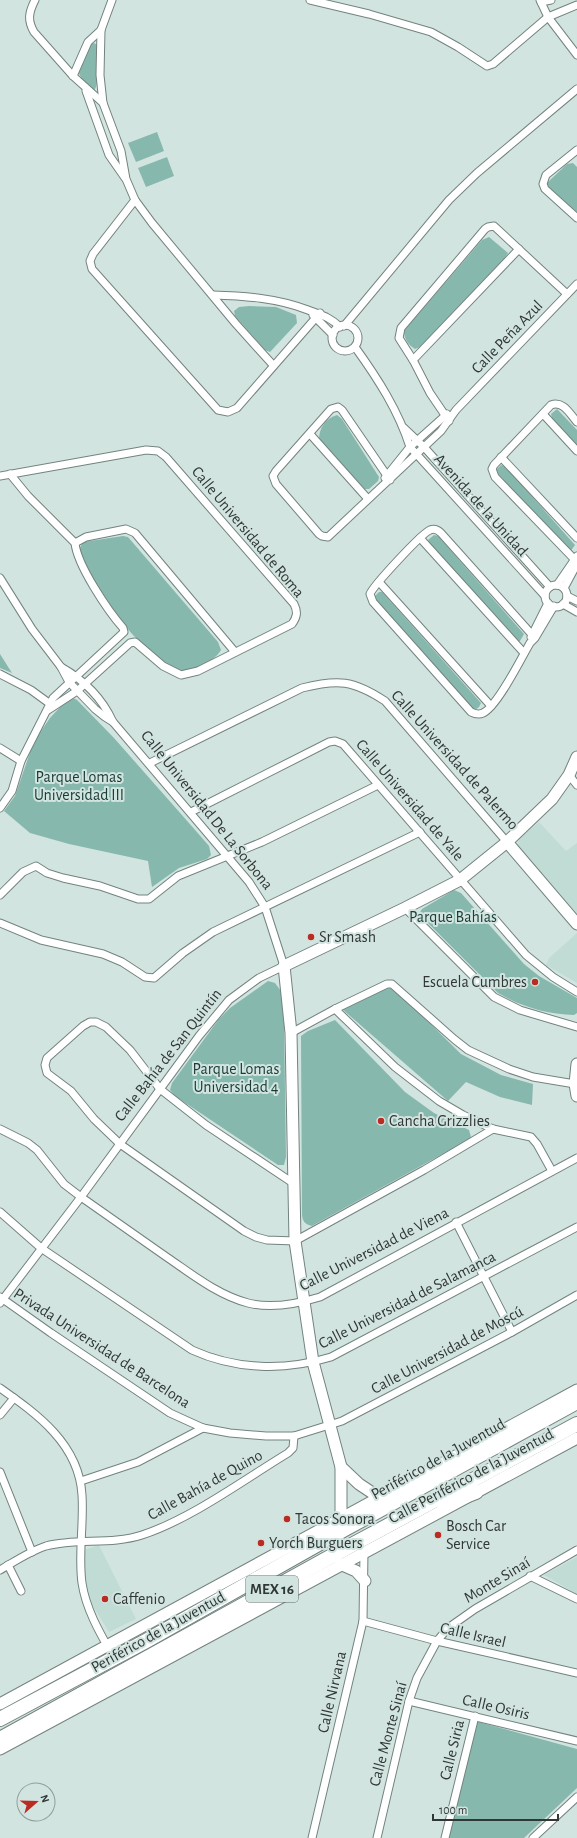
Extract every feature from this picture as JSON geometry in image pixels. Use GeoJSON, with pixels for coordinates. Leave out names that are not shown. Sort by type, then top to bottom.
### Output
{"type":"FeatureCollection","features":[{"type":"Feature","properties":{"kind":"highway","name":"Periférico de la Juventud"},"geometry":{"type":"LineString","coordinates":[[0,1719],[110,1652],[343,1524],[383,1503],[431,1482],[577,1402]]}},
{"type":"Feature","properties":{"kind":"highway","name":"Periférico de la Juventud"},"geometry":{"type":"LineString","coordinates":[[0,1739],[577,1424]]}},
{"type":"Feature","properties":{"kind":"highway"},"geometry":{"type":"LineString","coordinates":[[431,1482],[467,1450]]}},
{"type":"Feature","properties":{"kind":"highway"},"geometry":{"type":"LineString","coordinates":[[399,1520],[476,1492]]}},
{"type":"Feature","properties":{"kind":"street"},"geometry":{"type":"LineString","coordinates":[[35,0],[28,18],[30,26],[73,76],[103,103]]}},
{"type":"Feature","properties":{"kind":"street"},"geometry":{"type":"LineString","coordinates":[[112,0],[101,30],[100,75],[103,103],[121,151],[126,179]]}},
{"type":"Feature","properties":{"kind":"street"},"geometry":{"type":"LineString","coordinates":[[310,0],[369,14],[431,32],[487,66],[493,64],[548,17],[577,5]]}},
{"type":"Feature","properties":{"kind":"street"},"geometry":{"type":"LineString","coordinates":[[551,0],[540,1],[548,17],[577,55]]}},
{"type":"Feature","properties":{"kind":"street"},"geometry":{"type":"LineString","coordinates":[[73,76],[88,42],[101,30]]}},
{"type":"Feature","properties":{"kind":"street"},"geometry":{"type":"LineString","coordinates":[[86,89],[109,155],[126,179],[135,200],[152,223],[236,324],[273,365]]}},
{"type":"Feature","properties":{"kind":"street"},"geometry":{"type":"LineString","coordinates":[[333,335],[450,200],[477,173],[577,89]]}},
{"type":"Feature","properties":{"kind":"street"},"geometry":{"type":"LineString","coordinates":[[575,154],[546,175],[543,184],[545,188],[577,218]]}},
{"type":"Feature","properties":{"kind":"street"},"geometry":{"type":"LineString","coordinates":[[135,200],[93,254],[90,261],[92,269],[218,410],[228,412],[237,408],[273,365],[318,316]]}},
{"type":"Feature","properties":{"kind":"street"},"geometry":{"type":"LineString","coordinates":[[446,419],[400,338],[401,328],[485,229],[494,226],[567,294]]}},
{"type":"Feature","properties":{"kind":"street"},"geometry":{"type":"LineString","coordinates":[[413,360],[519,249]]}},
{"type":"Feature","properties":{"kind":"street","name":"Calle Peña Azul"},"geometry":{"type":"LineString","coordinates":[[446,419],[577,284]]}},
{"type":"Feature","properties":{"kind":"street"},"geometry":{"type":"LineString","coordinates":[[213,295],[263,298],[295,304],[318,316],[333,335],[333,343],[339,350],[347,351],[354,347],[358,340],[357,333],[351,327],[342,326],[329,317],[318,316]]}},
{"type":"Feature","properties":{"kind":"street","name":"Avenida de la Unidad"},"geometry":{"type":"LineString","coordinates":[[354,347],[388,397],[404,428],[410,448],[549,602]]}},
{"type":"Feature","properties":{"kind":"street"},"geometry":{"type":"LineString","coordinates":[[563,604],[563,590],[576,560],[495,478],[492,467],[552,405],[559,403],[577,422]]}},
{"type":"Feature","properties":{"kind":"street"},"geometry":{"type":"LineString","coordinates":[[388,477],[340,408],[335,407],[331,409],[273,476],[276,484],[322,536],[328,537],[382,486],[410,448],[418,440],[446,419]]}},
{"type":"Feature","properties":{"kind":"street"},"geometry":{"type":"LineString","coordinates":[[543,414],[577,451]]}},
{"type":"Feature","properties":{"kind":"street"},"geometry":{"type":"LineString","coordinates":[[388,477],[424,447],[446,419]]}},
{"type":"Feature","properties":{"kind":"street","name":"Avenida de la Unidad"},"geometry":{"type":"LineString","coordinates":[[404,428],[418,440],[550,587]]}},
{"type":"Feature","properties":{"kind":"street"},"geometry":{"type":"LineString","coordinates":[[310,434],[368,499]]}},
{"type":"Feature","properties":{"kind":"street","name":"Calle Universidad de Roma"},"geometry":{"type":"LineString","coordinates":[[10,474],[146,450],[158,451],[166,457],[296,608],[296,616],[292,624],[235,652]]}},
{"type":"Feature","properties":{"kind":"street"},"geometry":{"type":"LineString","coordinates":[[501,457],[577,538]]}},
{"type":"Feature","properties":{"kind":"street"},"geometry":{"type":"LineString","coordinates":[[0,476],[10,474],[28,496],[75,543],[77,553],[95,589],[123,628],[124,634],[69,682],[51,707],[21,761],[12,791],[0,808]]}},
{"type":"Feature","properties":{"kind":"street"},"geometry":{"type":"LineString","coordinates":[[445,487],[453,479]]}},
{"type":"Feature","properties":{"kind":"street"},"geometry":{"type":"LineString","coordinates":[[51,707],[77,691],[84,683],[129,644],[135,642],[163,666],[181,675],[198,671],[235,652],[135,533],[126,529],[86,537],[77,540],[75,543]]}},
{"type":"Feature","properties":{"kind":"street"},"geometry":{"type":"LineString","coordinates":[[532,638],[441,533],[433,529],[420,538],[371,591],[371,599],[471,712],[478,714],[483,713],[491,706],[524,653],[532,638],[549,602],[550,587],[563,590],[577,601]]}},
{"type":"Feature","properties":{"kind":"street"},"geometry":{"type":"LineString","coordinates":[[420,538],[524,653]]}},
{"type":"Feature","properties":{"kind":"street","name":"Calle Universidad De La Sorbona"},"geometry":{"type":"LineString","coordinates":[[0,578],[32,629],[61,667],[69,682],[99,713],[114,722]]}},
{"type":"Feature","properties":{"kind":"street"},"geometry":{"type":"LineString","coordinates":[[379,582],[491,706]]}},
{"type":"Feature","properties":{"kind":"street"},"geometry":{"type":"LineString","coordinates":[[549,602],[563,604],[577,612]]}},
{"type":"Feature","properties":{"kind":"street","name":"Calle Universidad De La Sorbona"},"geometry":{"type":"LineString","coordinates":[[61,667],[77,676],[104,704],[114,722],[249,882],[265,907],[284,966],[291,1033],[294,1241],[313,1362],[341,1467],[343,1524]]}},
{"type":"Feature","properties":{"kind":"street"},"geometry":{"type":"LineString","coordinates":[[0,674],[31,690],[51,707]]}},
{"type":"Feature","properties":{"kind":"street","name":"Calle Universidad de Palermo"},"geometry":{"type":"LineString","coordinates":[[150,763],[302,688],[326,682],[341,682],[369,690],[385,701],[577,924]]}},
{"type":"Feature","properties":{"kind":"street","name":"Calle Universidad de Yale"},"geometry":{"type":"LineString","coordinates":[[191,812],[329,742],[335,741],[344,744],[526,955],[554,977],[577,992]]}},
{"type":"Feature","properties":{"kind":"street"},"geometry":{"type":"LineString","coordinates":[[0,748],[21,761]]}},
{"type":"Feature","properties":{"kind":"street","name":"Calle Bahía de San Quintín"},"geometry":{"type":"LineString","coordinates":[[1,1300],[81,1197],[199,1036],[229,1000],[259,978],[460,880],[507,842],[552,799],[569,775],[577,757]]}},
{"type":"Feature","properties":{"kind":"street"},"geometry":{"type":"LineString","coordinates":[[569,775],[577,785]]}},
{"type":"Feature","properties":{"kind":"street"},"geometry":{"type":"LineString","coordinates":[[0,895],[23,872],[36,866],[47,873],[63,878],[100,886],[138,899],[149,899],[178,876],[262,842],[378,785]]}},
{"type":"Feature","properties":{"kind":"street"},"geometry":{"type":"LineString","coordinates":[[0,923],[41,940],[103,954],[122,962],[145,977],[157,977],[183,953],[213,932],[420,832]]}},
{"type":"Feature","properties":{"kind":"street"},"geometry":{"type":"LineString","coordinates":[[405,908],[494,997],[520,1010],[577,1027]]}},
{"type":"Feature","properties":{"kind":"street"},"geometry":{"type":"LineString","coordinates":[[291,1033],[335,1009],[387,984],[395,985],[454,1040],[468,1050],[509,1069],[533,1077],[575,1084]]}},
{"type":"Feature","properties":{"kind":"street"},"geometry":{"type":"LineString","coordinates":[[335,1009],[395,1067],[417,1085],[463,1115],[493,1129],[531,1138],[537,1144],[552,1171]]}},
{"type":"Feature","properties":{"kind":"street"},"geometry":{"type":"LineString","coordinates":[[293,1183],[206,1125],[160,1089],[130,1050],[106,1027],[96,1022],[87,1023],[47,1058],[46,1069],[50,1076],[71,1090],[94,1119],[120,1144],[244,1231],[256,1237],[267,1240],[294,1241],[424,1170],[493,1129]]}},
{"type":"Feature","properties":{"kind":"street"},"geometry":{"type":"LineString","coordinates":[[577,1064],[575,1084],[577,1096]]}},
{"type":"Feature","properties":{"kind":"street","name":"Calle Universidad de Viena"},"geometry":{"type":"LineString","coordinates":[[0,1129],[28,1143],[37,1150],[64,1184],[202,1281],[229,1296],[248,1303],[262,1305],[303,1302],[320,1297],[456,1222],[577,1158]]}},
{"type":"Feature","properties":{"kind":"street","name":"Calle Universidad de Salamanca"},"geometry":{"type":"LineString","coordinates":[[0,1212],[41,1248],[192,1350],[210,1358],[243,1366],[274,1367],[313,1362],[331,1357],[485,1277],[577,1227]]}},
{"type":"Feature","properties":{"kind":"street"},"geometry":{"type":"LineString","coordinates":[[456,1222],[512,1332]]}},
{"type":"Feature","properties":{"kind":"street","name":"Calle Universidad de Moscú"},"geometry":{"type":"LineString","coordinates":[[329,1426],[342,1422],[512,1332],[577,1295]]}},
{"type":"Feature","properties":{"kind":"street","name":"Privada Universidad de Barcelona"},"geometry":{"type":"LineString","coordinates":[[1,1300],[170,1413],[203,1428],[251,1435],[294,1436],[329,1426]]}},
{"type":"Feature","properties":{"kind":"street"},"geometry":{"type":"LineString","coordinates":[[0,1388],[37,1414],[52,1428],[72,1459],[81,1481],[80,1567],[85,1598],[100,1634],[110,1652],[0,1704]]}},
{"type":"Feature","properties":{"kind":"street","name":"Calle Periférico de la Juventud"},"geometry":{"type":"LineString","coordinates":[[383,1503],[467,1450],[577,1390]]}},
{"type":"Feature","properties":{"kind":"street"},"geometry":{"type":"LineString","coordinates":[[0,1415],[14,1398]]}},
{"type":"Feature","properties":{"kind":"street"},"geometry":{"type":"LineString","coordinates":[[81,1481],[138,1462],[203,1428]]}},
{"type":"Feature","properties":{"kind":"street","name":"Calle Bahía de Quino"},"geometry":{"type":"LineString","coordinates":[[0,1570],[46,1546],[80,1541],[106,1541],[123,1539],[142,1535],[163,1526],[196,1510],[288,1453],[295,1444],[294,1436]]}},
{"type":"Feature","properties":{"kind":"street","name":"Calle Periférico de la Juventud"},"geometry":{"type":"LineString","coordinates":[[0,1749],[364,1551],[577,1438]]}},
{"type":"Feature","properties":{"kind":"street"},"geometry":{"type":"LineString","coordinates":[[341,1467],[383,1503]]}},
{"type":"Feature","properties":{"kind":"street"},"geometry":{"type":"LineString","coordinates":[[0,1472],[32,1552]]}},
{"type":"Feature","properties":{"kind":"street","name":"Monte Sinaí"},"geometry":{"type":"LineString","coordinates":[[437,1641],[459,1620],[530,1576],[577,1550]]}},
{"type":"Feature","properties":{"kind":"street","name":"Calle Nirvana"},"geometry":{"type":"LineString","coordinates":[[312,1838],[363,1621],[365,1581],[364,1551]]}},
{"type":"Feature","properties":{"kind":"street"},"geometry":{"type":"LineString","coordinates":[[340,1564],[356,1571],[365,1581]]}},
{"type":"Feature","properties":{"kind":"street"},"geometry":{"type":"LineString","coordinates":[[8,1565],[21,1591]]}},
{"type":"Feature","properties":{"kind":"street"},"geometry":{"type":"LineString","coordinates":[[530,1576],[577,1599]]}},
{"type":"Feature","properties":{"kind":"street","name":"Calle Israel"},"geometry":{"type":"LineString","coordinates":[[363,1621],[437,1641],[577,1673]]}},
{"type":"Feature","properties":{"kind":"street","name":"Calle Monte Sinaí"},"geometry":{"type":"LineString","coordinates":[[377,1838],[409,1701],[417,1678],[437,1641]]}},
{"type":"Feature","properties":{"kind":"street","name":"Calle Osiris"},"geometry":{"type":"LineString","coordinates":[[409,1701],[577,1741]]}},
{"type":"Feature","properties":{"kind":"street","name":"Calle Siria"},"geometry":{"type":"LineString","coordinates":[[444,1838],[475,1716]]}},
{"type":"Feature","properties":{"kind":"street"},"geometry":{"type":"LineString","coordinates":[[533,1838],[577,1797]]}},
{"type":"Feature","properties":{"kind":"shaded area"},"geometry":{"type":"Polygon","coordinates":[[[539,822],[566,851],[577,843],[577,914],[518,846],[519,839],[539,822]]]}},
{"type":"Feature","properties":{"kind":"shaded area"},"geometry":{"type":"Polygon","coordinates":[[[577,933],[577,983],[546,965],[549,958],[577,933]]]}},
{"type":"Feature","properties":{"kind":"shaded area"},"geometry":{"type":"Polygon","coordinates":[[[99,1545],[136,1619],[109,1632],[89,1600],[85,1576],[84,1550],[99,1545]]]}},
{"type":"Feature","properties":{"kind":"shaded area"},"geometry":{"type":"Polygon","coordinates":[[[577,1557],[577,1594],[544,1575],[577,1557]]]}},
{"type":"Feature","properties":{"kind":"green space"},"geometry":{"type":"Polygon","coordinates":[[[94,43],[97,45],[98,69],[97,82],[94,91],[84,83],[78,71],[88,46],[94,43]]]}},
{"type":"Feature","properties":{"kind":"green space"},"geometry":{"type":"Polygon","coordinates":[[[157,132],[164,151],[136,162],[128,143],[157,132]]]}},
{"type":"Feature","properties":{"kind":"green space"},"geometry":{"type":"Polygon","coordinates":[[[167,157],[174,176],[146,187],[138,168],[167,157]]]}},
{"type":"Feature","properties":{"kind":"green space"},"geometry":{"type":"Polygon","coordinates":[[[573,163],[577,167],[577,213],[549,189],[547,183],[567,164],[573,163]]]}},
{"type":"Feature","properties":{"kind":"green space"},"geometry":{"type":"Polygon","coordinates":[[[489,237],[508,253],[420,347],[415,349],[407,341],[404,331],[482,240],[489,237]]]}},
{"type":"Feature","properties":{"kind":"green space"},"geometry":{"type":"Polygon","coordinates":[[[239,307],[276,307],[296,315],[297,323],[270,352],[265,350],[235,316],[234,311],[239,307]]]}},
{"type":"Feature","properties":{"kind":"green space"},"geometry":{"type":"Polygon","coordinates":[[[557,409],[577,430],[577,446],[552,418],[551,414],[557,409]]]}},
{"type":"Feature","properties":{"kind":"green space"},"geometry":{"type":"Polygon","coordinates":[[[337,415],[342,419],[379,477],[378,481],[369,489],[365,489],[319,439],[320,431],[326,421],[337,415]]]}},
{"type":"Feature","properties":{"kind":"green space"},"geometry":{"type":"Polygon","coordinates":[[[501,465],[505,466],[575,545],[570,552],[497,473],[497,469],[501,465]]]}},
{"type":"Feature","properties":{"kind":"green space"},"geometry":{"type":"Polygon","coordinates":[[[434,535],[438,536],[524,634],[520,641],[517,642],[430,544],[428,540],[434,535]]]}},
{"type":"Feature","properties":{"kind":"green space"},"geometry":{"type":"Polygon","coordinates":[[[123,536],[128,537],[218,642],[221,650],[214,658],[182,673],[175,671],[133,635],[109,605],[79,550],[83,542],[123,536]]]}},
{"type":"Feature","properties":{"kind":"green space"},"geometry":{"type":"Polygon","coordinates":[[[379,592],[382,592],[481,703],[479,707],[475,710],[471,709],[373,598],[379,592]]]}},
{"type":"Feature","properties":{"kind":"green space"},"geometry":{"type":"Polygon","coordinates":[[[0,654],[12,673],[0,668],[0,654]]]}},
{"type":"Feature","properties":{"kind":"green space","name":"Parque Lomas Universidad III"},"geometry":{"type":"Polygon","coordinates":[[[73,698],[77,700],[114,738],[209,846],[211,855],[207,859],[179,868],[152,887],[148,861],[69,844],[30,833],[4,811],[15,796],[34,741],[50,718],[63,704],[73,698]]]}},
{"type":"Feature","properties":{"kind":"green space","name":"Parque Bahías"},"geometry":{"type":"Polygon","coordinates":[[[454,890],[461,893],[524,964],[539,976],[577,998],[577,1013],[574,1015],[535,1009],[525,1006],[498,993],[419,914],[422,909],[454,890]]]}},
{"type":"Feature","properties":{"kind":"green space","name":"Parque Lomas Universidad 4"},"geometry":{"type":"Polygon","coordinates":[[[268,981],[275,983],[281,991],[284,1023],[286,1157],[284,1165],[278,1165],[175,1096],[170,1090],[172,1083],[219,1019],[230,1008],[268,981]]]}},
{"type":"Feature","properties":{"kind":"green space"},"geometry":{"type":"Polygon","coordinates":[[[387,988],[395,989],[461,1054],[501,1075],[533,1084],[532,1105],[500,1097],[466,1082],[448,1101],[342,1009],[387,988]]]}},
{"type":"Feature","properties":{"kind":"green space"},"geometry":{"type":"Polygon","coordinates":[[[335,1020],[405,1092],[434,1113],[469,1130],[471,1137],[312,1226],[305,1222],[302,1215],[301,1036],[308,1031],[335,1020]]]}},
{"type":"Feature","properties":{"kind":"green space"},"geometry":{"type":"Polygon","coordinates":[[[475,1721],[577,1749],[577,1788],[524,1838],[446,1838],[475,1721]]]}},
{"type":"Feature","properties":{"kind":"place","name":"Sr Smash"},"geometry":{"type":"Point","coordinates":[311,937]}},
{"type":"Feature","properties":{"kind":"place","name":"Escuela Cumbres"},"geometry":{"type":"Point","coordinates":[535,982]}},
{"type":"Feature","properties":{"kind":"place","name":"Cancha Grizzlies"},"geometry":{"type":"Point","coordinates":[381,1121]}},
{"type":"Feature","properties":{"kind":"place","name":"Tacos Sonora"},"geometry":{"type":"Point","coordinates":[287,1519]}},
{"type":"Feature","properties":{"kind":"place","name":"Bosch Car Service"},"geometry":{"type":"Point","coordinates":[438,1535]}},
{"type":"Feature","properties":{"kind":"place","name":"Yorch Burguers"},"geometry":{"type":"Point","coordinates":[261,1543]}},
{"type":"Feature","properties":{"kind":"place","name":"Caffenio"},"geometry":{"type":"Point","coordinates":[105,1599]}}]}
